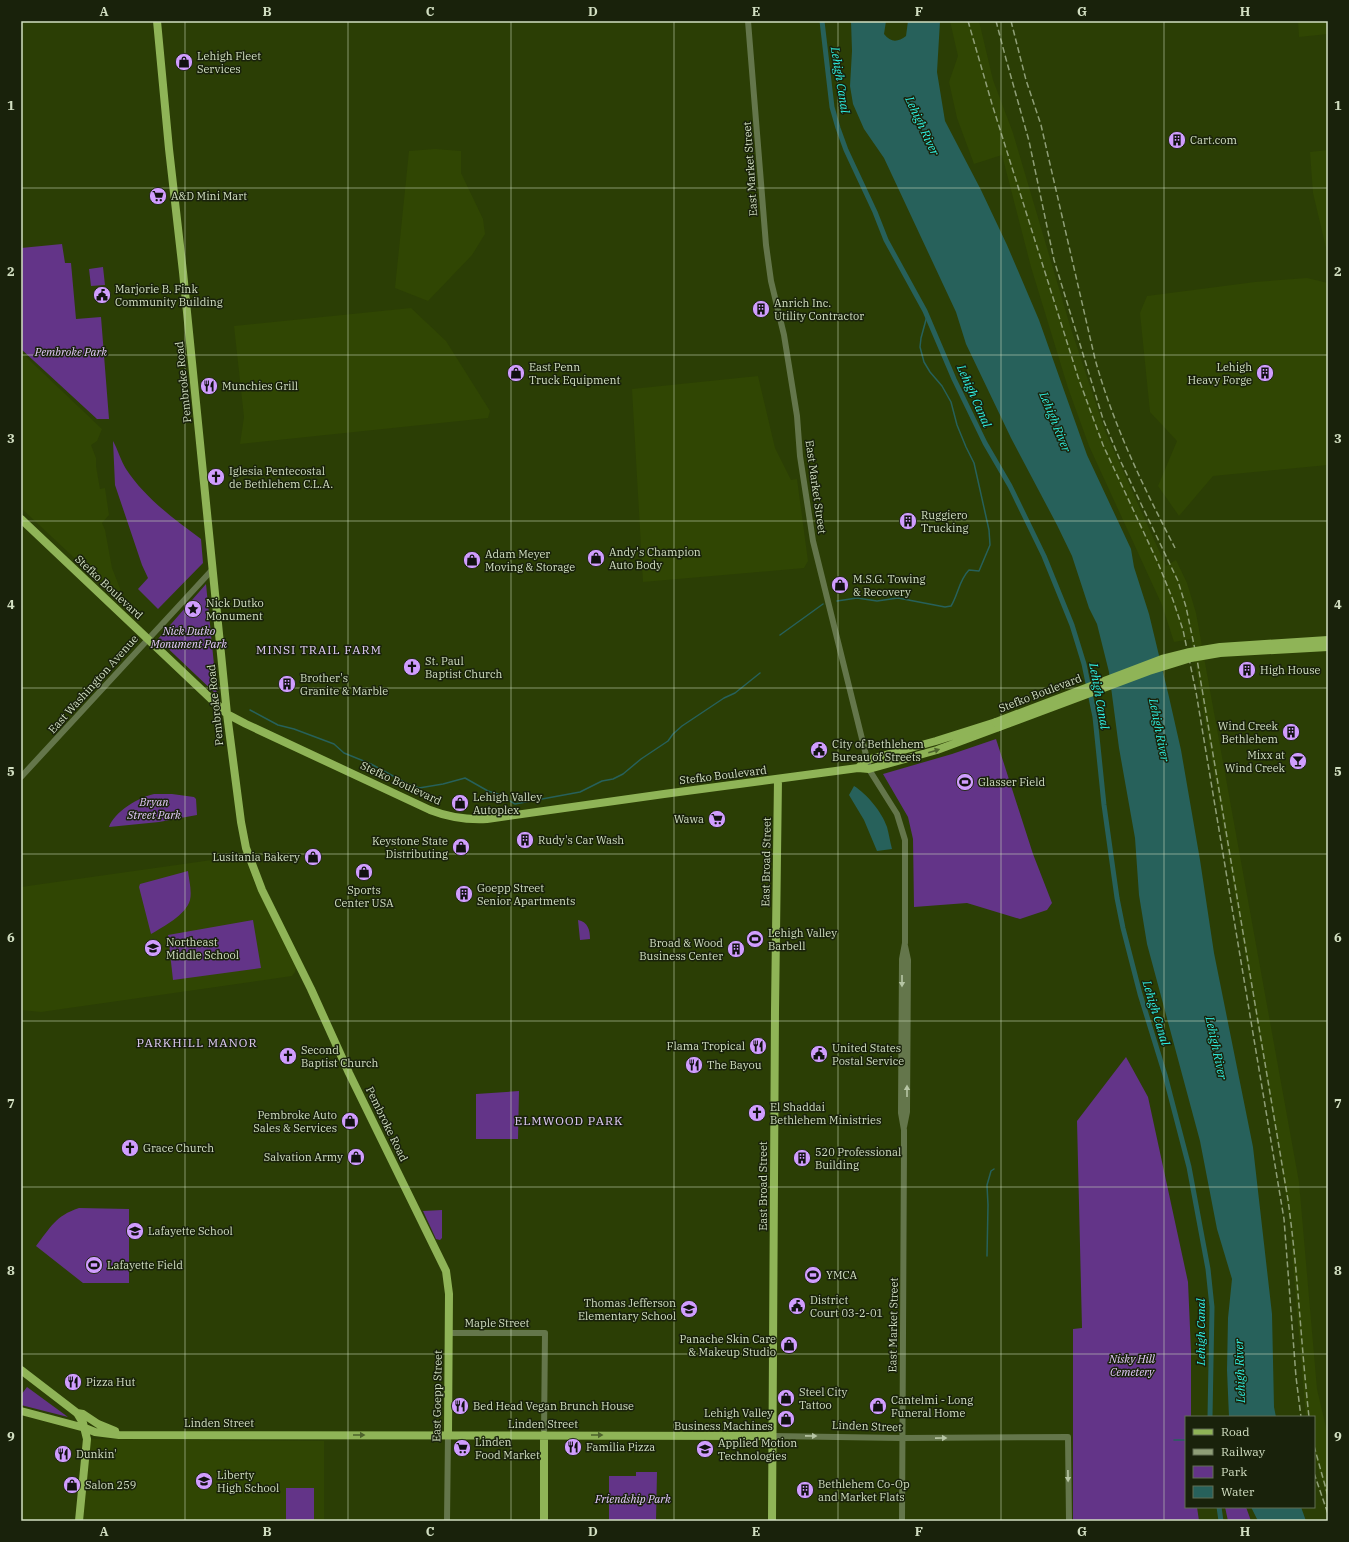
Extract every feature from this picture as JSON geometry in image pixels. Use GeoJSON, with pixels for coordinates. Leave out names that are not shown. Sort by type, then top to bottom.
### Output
{"type":"FeatureCollection","features":[{"type":"Feature","properties":{"kind":"main road","name":"Pembroke Road"},"geometry":{"type":"LineString","coordinates":[[157,21],[168,149],[183,272],[226,714],[240,822],[246,850],[254,872],[311,989],[349,1073],[446,1271]]}},
{"type":"Feature","properties":{"kind":"main road","name":"Stefko Boulevard"},"geometry":{"type":"LineString","coordinates":[[21,519],[226,714],[432,811],[468,819],[487,819],[858,768],[868,764],[938,750],[998,724],[1162,659],[1220,647],[1328,640]]}},
{"type":"Feature","properties":{"kind":"main road","name":"Stefko Boulevard"},"geometry":{"type":"LineString","coordinates":[[998,724],[1180,661],[1220,653],[1328,646]]}},
{"type":"Feature","properties":{"kind":"main road","name":"East Broad Street"},"geometry":{"type":"LineString","coordinates":[[772,1521],[778,779]]}},
{"type":"Feature","properties":{"kind":"main road","name":"East Goepp Street"},"geometry":{"type":"LineString","coordinates":[[446,1271],[449,1294],[448,1434]]}},
{"type":"Feature","properties":{"kind":"main road"},"geometry":{"type":"LineString","coordinates":[[21,1370],[77,1413],[84,1428],[87,1439],[79,1521]]}},
{"type":"Feature","properties":{"kind":"main road","name":"Linden Street"},"geometry":{"type":"LineString","coordinates":[[21,1412],[95,1432],[119,1434],[772,1436]]}},
{"type":"Feature","properties":{"kind":"main road"},"geometry":{"type":"LineString","coordinates":[[77,1413],[83,1414],[98,1424],[114,1430],[119,1434]]}},
{"type":"Feature","properties":{"kind":"main road"},"geometry":{"type":"LineString","coordinates":[[544,1435],[544,1521]]}},
{"type":"Feature","properties":{"kind":"street","name":"East Market Street"},"geometry":{"type":"LineString","coordinates":[[748,21],[766,245],[771,281],[784,335],[797,416],[800,456],[810,526],[868,764],[897,814],[905,840],[905,943],[902,960],[901,1113],[904,1130],[902,1521]]}},
{"type":"Feature","properties":{"kind":"street","name":"East Washington Avenue"},"geometry":{"type":"LineString","coordinates":[[21,777],[212,570]]}},
{"type":"Feature","properties":{"kind":"street","name":"Maple Street"},"geometry":{"type":"LineString","coordinates":[[449,1333],[545,1333],[544,1435]]}},
{"type":"Feature","properties":{"kind":"street","name":"East Goepp Street"},"geometry":{"type":"LineString","coordinates":[[448,1434],[448,1521]]}},
{"type":"Feature","properties":{"kind":"street","name":"Linden Street"},"geometry":{"type":"LineString","coordinates":[[772,1436],[902,1438],[1068,1437],[1069,1521]]}},
{"type":"Feature","properties":{"kind":"shaded area"},"geometry":{"type":"Polygon","coordinates":[[[950,21],[979,21],[993,80],[1013,133],[1071,329],[1105,431],[1166,566],[1176,560],[1187,583],[1196,613],[1299,1182],[1317,1389],[1328,1436],[1328,1501],[1315,1457],[1315,1416],[1306,1416],[1290,1227],[1285,1189],[1191,639],[1174,642],[1162,605],[1089,446],[1068,388],[1031,267],[1002,155],[974,164],[957,118],[949,82],[958,56],[950,21]]]}},
{"type":"Feature","properties":{"kind":"shaded area"},"geometry":{"type":"Polygon","coordinates":[[[1298,21],[1328,21],[1328,34],[1299,37],[1298,21]]]}},
{"type":"Feature","properties":{"kind":"shaded area"},"geometry":{"type":"Polygon","coordinates":[[[435,149],[461,151],[461,173],[483,219],[485,234],[472,255],[428,301],[395,288],[409,151],[435,149]]]}},
{"type":"Feature","properties":{"kind":"shaded area"},"geometry":{"type":"Polygon","coordinates":[[[1328,150],[1328,253],[1313,193],[1310,152],[1328,150]]]}},
{"type":"Feature","properties":{"kind":"shaded area"},"geometry":{"type":"Polygon","coordinates":[[[1307,278],[1328,283],[1328,465],[1213,476],[1179,516],[1158,486],[1177,441],[1150,412],[1140,313],[1147,296],[1255,282],[1307,278]]]}},
{"type":"Feature","properties":{"kind":"shaded area"},"geometry":{"type":"Polygon","coordinates":[[[411,308],[446,341],[490,411],[488,418],[240,444],[244,417],[234,326],[411,308]]]}},
{"type":"Feature","properties":{"kind":"shaded area"},"geometry":{"type":"Polygon","coordinates":[[[21,352],[102,429],[97,441],[91,445],[96,458],[100,489],[105,488],[109,515],[102,523],[105,530],[112,568],[121,591],[116,597],[21,508],[21,352]]]}},
{"type":"Feature","properties":{"kind":"shaded area"},"geometry":{"type":"Polygon","coordinates":[[[758,376],[775,448],[791,480],[797,479],[808,561],[804,568],[643,582],[632,389],[758,376]]]}},
{"type":"Feature","properties":{"kind":"shaded area","name":"Northeast Middle School"},"geometry":{"type":"Polygon","coordinates":[[[240,856],[246,861],[255,884],[296,968],[292,976],[41,1012],[21,1010],[21,887],[240,856]]]}},
{"type":"Feature","properties":{"kind":"shaded area","name":"Liberty High School"},"geometry":{"type":"Polygon","coordinates":[[[87,1439],[324,1441],[324,1521],[83,1521],[87,1439]]]}},
{"type":"Feature","properties":{"kind":"green space","name":"Pembroke Park"},"geometry":{"type":"Polygon","coordinates":[[[62,244],[65,263],[71,263],[76,319],[101,317],[109,419],[97,419],[21,349],[21,248],[62,244]]]}},
{"type":"Feature","properties":{"kind":"green space"},"geometry":{"type":"Polygon","coordinates":[[[103,267],[105,285],[91,286],[89,269],[103,267]]]}},
{"type":"Feature","properties":{"kind":"green space"},"geometry":{"type":"Polygon","coordinates":[[[113,441],[126,469],[142,489],[170,516],[201,539],[203,563],[158,609],[138,589],[148,578],[142,565],[115,485],[113,441]]]}},
{"type":"Feature","properties":{"kind":"green space","name":"Nick Dutko Monument Park"},"geometry":{"type":"Polygon","coordinates":[[[206,584],[217,695],[158,639],[206,584]]]}},
{"type":"Feature","properties":{"kind":"green space","name":"Glasser Field"},"geometry":{"type":"Polygon","coordinates":[[[996,739],[1033,854],[1052,903],[1047,910],[1020,919],[967,903],[914,907],[913,839],[908,817],[883,774],[952,754],[996,739]]]}},
{"type":"Feature","properties":{"kind":"green space","name":"Bryan Street Park"},"geometry":{"type":"Polygon","coordinates":[[[154,794],[172,794],[194,797],[196,799],[197,815],[159,822],[109,827],[121,811],[141,798],[154,794]]]}},
{"type":"Feature","properties":{"kind":"green space"},"geometry":{"type":"Polygon","coordinates":[[[188,871],[191,893],[188,905],[174,920],[151,934],[139,887],[140,884],[188,871]]]}},
{"type":"Feature","properties":{"kind":"green space"},"geometry":{"type":"Polygon","coordinates":[[[253,920],[261,968],[173,980],[168,935],[253,920]]]}},
{"type":"Feature","properties":{"kind":"green space"},"geometry":{"type":"Polygon","coordinates":[[[578,920],[588,927],[590,939],[580,940],[578,920]]]}},
{"type":"Feature","properties":{"kind":"green space","name":"Nisky Hill Cemetery"},"geometry":{"type":"Polygon","coordinates":[[[1126,1057],[1148,1097],[1188,1282],[1191,1351],[1191,1416],[1185,1416],[1185,1508],[1197,1508],[1199,1521],[1073,1521],[1073,1329],[1082,1328],[1077,1121],[1126,1057]]]}},
{"type":"Feature","properties":{"kind":"green space","name":"ELMWOOD PARK"},"geometry":{"type":"Polygon","coordinates":[[[519,1091],[518,1139],[476,1139],[476,1094],[519,1091]]]}},
{"type":"Feature","properties":{"kind":"green space","name":"Lafayette Field"},"geometry":{"type":"Polygon","coordinates":[[[79,1208],[129,1209],[129,1283],[83,1283],[36,1246],[54,1223],[64,1215],[79,1208]]]}},
{"type":"Feature","properties":{"kind":"green space"},"geometry":{"type":"Polygon","coordinates":[[[442,1210],[442,1238],[440,1240],[436,1239],[423,1211],[442,1210]]]}},
{"type":"Feature","properties":{"kind":"green space"},"geometry":{"type":"Polygon","coordinates":[[[27,1387],[68,1417],[21,1405],[21,1395],[27,1387]]]}},
{"type":"Feature","properties":{"kind":"green space","name":"Friendship Park"},"geometry":{"type":"Polygon","coordinates":[[[636,1472],[657,1472],[656,1521],[609,1521],[609,1476],[636,1476],[636,1472]]]}},
{"type":"Feature","properties":{"kind":"green space"},"geometry":{"type":"Polygon","coordinates":[[[286,1488],[314,1488],[314,1521],[286,1521],[286,1488]]]}},
{"type":"Feature","properties":{"kind":"green space"},"geometry":{"type":"Polygon","coordinates":[[[1225,1508],[1246,1508],[1251,1521],[1228,1521],[1225,1508]]]}},
{"type":"Feature","properties":{"kind":"water","name":"Lehigh River"},"geometry":{"type":"Polygon","coordinates":[[[851,21],[886,21],[884,34],[889,39],[895,41],[906,36],[908,21],[940,21],[937,72],[945,121],[981,190],[1007,245],[1039,320],[1087,455],[1131,549],[1134,567],[1149,614],[1181,750],[1214,953],[1253,1147],[1272,1314],[1274,1407],[1276,1416],[1229,1416],[1227,1370],[1228,1318],[1232,1279],[1217,1229],[1200,1141],[1147,944],[1139,895],[1135,838],[1119,748],[1109,672],[1097,624],[1089,608],[1072,556],[1011,438],[966,344],[956,312],[884,158],[864,129],[853,104],[850,86],[852,51],[851,21]]]}},
{"type":"Feature","properties":{"kind":"water"},"geometry":{"type":"Polygon","coordinates":[[[854,786],[869,799],[882,815],[887,827],[892,849],[877,851],[864,820],[849,795],[854,786]]]}},
{"type":"Feature","properties":{"kind":"water"},"geometry":{"type":"Polygon","coordinates":[[[1252,1508],[1301,1508],[1306,1521],[1258,1521],[1252,1508]]]}},
{"type":"Feature","properties":{"kind":"waterway","name":"Lehigh Canal"},"geometry":{"type":"LineString","coordinates":[[822,21],[832,107],[846,150],[875,212],[886,240],[925,311],[954,379],[985,443],[1010,486],[1044,556],[1072,625],[1084,664],[1095,717],[1104,805],[1117,898],[1123,928],[1140,994],[1165,1075],[1189,1167],[1208,1269],[1212,1307],[1210,1416]]}},
{"type":"Feature","properties":{"kind":"waterway"},"geometry":{"type":"LineString","coordinates":[[837,601],[857,598],[877,601],[898,598],[945,607],[951,606],[961,583],[969,570],[979,571],[990,545],[989,530],[974,463],[957,425],[951,402],[942,386],[924,362],[920,347],[927,316]]}},
{"type":"Feature","properties":{"kind":"waterway"},"geometry":{"type":"LineString","coordinates":[[780,635],[823,604]]}},
{"type":"Feature","properties":{"kind":"waterway"},"geometry":{"type":"LineString","coordinates":[[250,710],[278,725],[294,729],[334,744],[344,753],[371,764],[406,783],[419,788],[465,778],[515,804],[580,792],[602,781],[613,779],[623,774],[641,759],[668,741],[682,726],[724,698],[735,693],[760,673]]}},
{"type":"Feature","properties":{"kind":"waterway"},"geometry":{"type":"LineString","coordinates":[[987,1256],[987,1185],[991,1171],[994,1169]]}},
{"type":"Feature","properties":{"kind":"waterway"},"geometry":{"type":"LineString","coordinates":[[1174,1440],[1185,1440]]}},
{"type":"Feature","properties":{"kind":"waterway","name":"Lehigh Canal"},"geometry":{"type":"LineString","coordinates":[[1219,1508],[1221,1521]]}},
{"type":"Feature","properties":{"kind":"railway"},"geometry":{"type":"LineString","coordinates":[[968,21],[992,104],[1078,377],[1103,445],[1158,563],[1183,630],[1196,692],[1284,1219],[1296,1377],[1301,1416]]}},
{"type":"Feature","properties":{"kind":"railway"},"geometry":{"type":"LineString","coordinates":[[996,21],[1029,141],[1054,260],[1103,419],[1120,460],[1178,581],[1186,607],[1197,659],[1288,1200],[1309,1416]]}},
{"type":"Feature","properties":{"kind":"railway"},"geometry":{"type":"LineString","coordinates":[[1011,21],[1026,80],[1041,125],[1095,359],[1111,408],[1130,456],[1175,548]]}},
{"type":"Feature","properties":{"kind":"railway"},"geometry":{"type":"LineString","coordinates":[[1315,1450],[1328,1496]]}},
{"type":"Feature","properties":{"kind":"railway"},"geometry":{"type":"LineString","coordinates":[[1315,1476],[1328,1514]]}},
{"type":"Feature","properties":{"kind":"place","name":"Lehigh Fleet Services"},"geometry":{"type":"Point","coordinates":[184,62]}},
{"type":"Feature","properties":{"kind":"place","name":"Cart.com"},"geometry":{"type":"Point","coordinates":[1177,140]}},
{"type":"Feature","properties":{"kind":"place","name":"A&D Mini Mart"},"geometry":{"type":"Point","coordinates":[158,196]}},
{"type":"Feature","properties":{"kind":"place","name":"Marjorie B. Fink Community Building"},"geometry":{"type":"Point","coordinates":[102,295]}},
{"type":"Feature","properties":{"kind":"place","name":"Anrich Inc. Utility Contractor"},"geometry":{"type":"Point","coordinates":[761,309]}},
{"type":"Feature","properties":{"kind":"place","name":"East Penn Truck Equipment"},"geometry":{"type":"Point","coordinates":[516,373]}},
{"type":"Feature","properties":{"kind":"place","name":"Lehigh Heavy Forge"},"geometry":{"type":"Point","coordinates":[1265,373]}},
{"type":"Feature","properties":{"kind":"place","name":"Munchies Grill"},"geometry":{"type":"Point","coordinates":[209,386]}},
{"type":"Feature","properties":{"kind":"place","name":"Iglesia Pentecostal de Bethlehem C.L.A."},"geometry":{"type":"Point","coordinates":[216,477]}},
{"type":"Feature","properties":{"kind":"place","name":"Ruggiero Trucking"},"geometry":{"type":"Point","coordinates":[908,521]}},
{"type":"Feature","properties":{"kind":"place","name":"Andy's Champion Auto Body"},"geometry":{"type":"Point","coordinates":[596,558]}},
{"type":"Feature","properties":{"kind":"place","name":"Adam Meyer Moving & Storage"},"geometry":{"type":"Point","coordinates":[472,560]}},
{"type":"Feature","properties":{"kind":"place","name":"M.S.G. Towing & Recovery"},"geometry":{"type":"Point","coordinates":[840,585]}},
{"type":"Feature","properties":{"kind":"place","name":"Nick Dutko Monument"},"geometry":{"type":"Point","coordinates":[193,609]}},
{"type":"Feature","properties":{"kind":"place","name":"St. Paul Baptist Church"},"geometry":{"type":"Point","coordinates":[412,667]}},
{"type":"Feature","properties":{"kind":"place","name":"High House"},"geometry":{"type":"Point","coordinates":[1247,670]}},
{"type":"Feature","properties":{"kind":"place","name":"Brother's Granite & Marble"},"geometry":{"type":"Point","coordinates":[287,684]}},
{"type":"Feature","properties":{"kind":"place","name":"Wind Creek Bethlehem"},"geometry":{"type":"Point","coordinates":[1291,732]}},
{"type":"Feature","properties":{"kind":"place","name":"City of Bethlehem Bureau of Streets"},"geometry":{"type":"Point","coordinates":[819,750]}},
{"type":"Feature","properties":{"kind":"place","name":"Mixx at Wind Creek"},"geometry":{"type":"Point","coordinates":[1298,761]}},
{"type":"Feature","properties":{"kind":"place","name":"Glasser Field"},"geometry":{"type":"Point","coordinates":[965,782]}},
{"type":"Feature","properties":{"kind":"place","name":"Lehigh Valley Autoplex"},"geometry":{"type":"Point","coordinates":[460,803]}},
{"type":"Feature","properties":{"kind":"place","name":"Wawa"},"geometry":{"type":"Point","coordinates":[717,819]}},
{"type":"Feature","properties":{"kind":"place","name":"Rudy's Car Wash"},"geometry":{"type":"Point","coordinates":[525,840]}},
{"type":"Feature","properties":{"kind":"place","name":"Keystone State Distributing"},"geometry":{"type":"Point","coordinates":[461,847]}},
{"type":"Feature","properties":{"kind":"place","name":"Lusitania Bakery"},"geometry":{"type":"Point","coordinates":[313,857]}},
{"type":"Feature","properties":{"kind":"place","name":"Sports Center USA"},"geometry":{"type":"Point","coordinates":[364,872]}},
{"type":"Feature","properties":{"kind":"place","name":"Goepp Street Senior Apartments"},"geometry":{"type":"Point","coordinates":[464,894]}},
{"type":"Feature","properties":{"kind":"place","name":"Lehigh Valley Barbell"},"geometry":{"type":"Point","coordinates":[755,939]}},
{"type":"Feature","properties":{"kind":"place","name":"Northeast Middle School"},"geometry":{"type":"Point","coordinates":[153,948]}},
{"type":"Feature","properties":{"kind":"place","name":"Broad & Wood Business Center"},"geometry":{"type":"Point","coordinates":[736,949]}},
{"type":"Feature","properties":{"kind":"place","name":"Flama Tropical"},"geometry":{"type":"Point","coordinates":[758,1046]}},
{"type":"Feature","properties":{"kind":"place","name":"United States Postal Service"},"geometry":{"type":"Point","coordinates":[819,1054]}},
{"type":"Feature","properties":{"kind":"place","name":"Second Baptist Church"},"geometry":{"type":"Point","coordinates":[288,1056]}},
{"type":"Feature","properties":{"kind":"place","name":"The Bayou"},"geometry":{"type":"Point","coordinates":[694,1065]}},
{"type":"Feature","properties":{"kind":"place","name":"El Shaddai Bethlehem Ministries"},"geometry":{"type":"Point","coordinates":[757,1113]}},
{"type":"Feature","properties":{"kind":"place","name":"Pembroke Auto Sales & Services"},"geometry":{"type":"Point","coordinates":[350,1121]}},
{"type":"Feature","properties":{"kind":"place","name":"Grace Church"},"geometry":{"type":"Point","coordinates":[130,1148]}},
{"type":"Feature","properties":{"kind":"place","name":"Salvation Army"},"geometry":{"type":"Point","coordinates":[356,1157]}},
{"type":"Feature","properties":{"kind":"place","name":"520 Professional Building"},"geometry":{"type":"Point","coordinates":[802,1158]}},
{"type":"Feature","properties":{"kind":"place","name":"Lafayette School"},"geometry":{"type":"Point","coordinates":[135,1231]}},
{"type":"Feature","properties":{"kind":"place","name":"Lafayette Field"},"geometry":{"type":"Point","coordinates":[94,1265]}},
{"type":"Feature","properties":{"kind":"place","name":"YMCA"},"geometry":{"type":"Point","coordinates":[813,1275]}},
{"type":"Feature","properties":{"kind":"place","name":"District Court 03-2-01"},"geometry":{"type":"Point","coordinates":[797,1306]}},
{"type":"Feature","properties":{"kind":"place","name":"Thomas Jefferson Elementary School"},"geometry":{"type":"Point","coordinates":[689,1309]}},
{"type":"Feature","properties":{"kind":"place","name":"Panache Skin Care & Makeup Studio"},"geometry":{"type":"Point","coordinates":[789,1345]}},
{"type":"Feature","properties":{"kind":"place","name":"Pizza Hut"},"geometry":{"type":"Point","coordinates":[73,1382]}},
{"type":"Feature","properties":{"kind":"place","name":"Steel City Tattoo"},"geometry":{"type":"Point","coordinates":[786,1398]}},
{"type":"Feature","properties":{"kind":"place","name":"Bed Head Vegan Brunch House"},"geometry":{"type":"Point","coordinates":[460,1406]}},
{"type":"Feature","properties":{"kind":"place","name":"Cantelmi - Long Funeral Home"},"geometry":{"type":"Point","coordinates":[878,1406]}},
{"type":"Feature","properties":{"kind":"place","name":"Lehigh Valley Business Machines"},"geometry":{"type":"Point","coordinates":[786,1419]}},
{"type":"Feature","properties":{"kind":"place","name":"Familia Pizza"},"geometry":{"type":"Point","coordinates":[573,1447]}},
{"type":"Feature","properties":{"kind":"place","name":"Linden Food Market"},"geometry":{"type":"Point","coordinates":[462,1448]}},
{"type":"Feature","properties":{"kind":"place","name":"Applied Motion Technologies"},"geometry":{"type":"Point","coordinates":[705,1449]}},
{"type":"Feature","properties":{"kind":"place","name":"Dunkin'"},"geometry":{"type":"Point","coordinates":[63,1454]}},
{"type":"Feature","properties":{"kind":"place","name":"Liberty High School"},"geometry":{"type":"Point","coordinates":[204,1481]}},
{"type":"Feature","properties":{"kind":"place","name":"Salon 259"},"geometry":{"type":"Point","coordinates":[72,1485]}},
{"type":"Feature","properties":{"kind":"place","name":"Bethlehem Co-Op and Market Flats"},"geometry":{"type":"Point","coordinates":[805,1490]}},
{"type":"Feature","properties":{"kind":"district","name":"MINSI TRAIL FARM"},"geometry":{"type":"Point","coordinates":[319,650]}},
{"type":"Feature","properties":{"kind":"district","name":"PARKHILL MANOR"},"geometry":{"type":"Point","coordinates":[197,1043]}},
{"type":"Feature","properties":{"kind":"district","name":"ELMWOOD PARK"},"geometry":{"type":"Point","coordinates":[569,1121]}}]}
